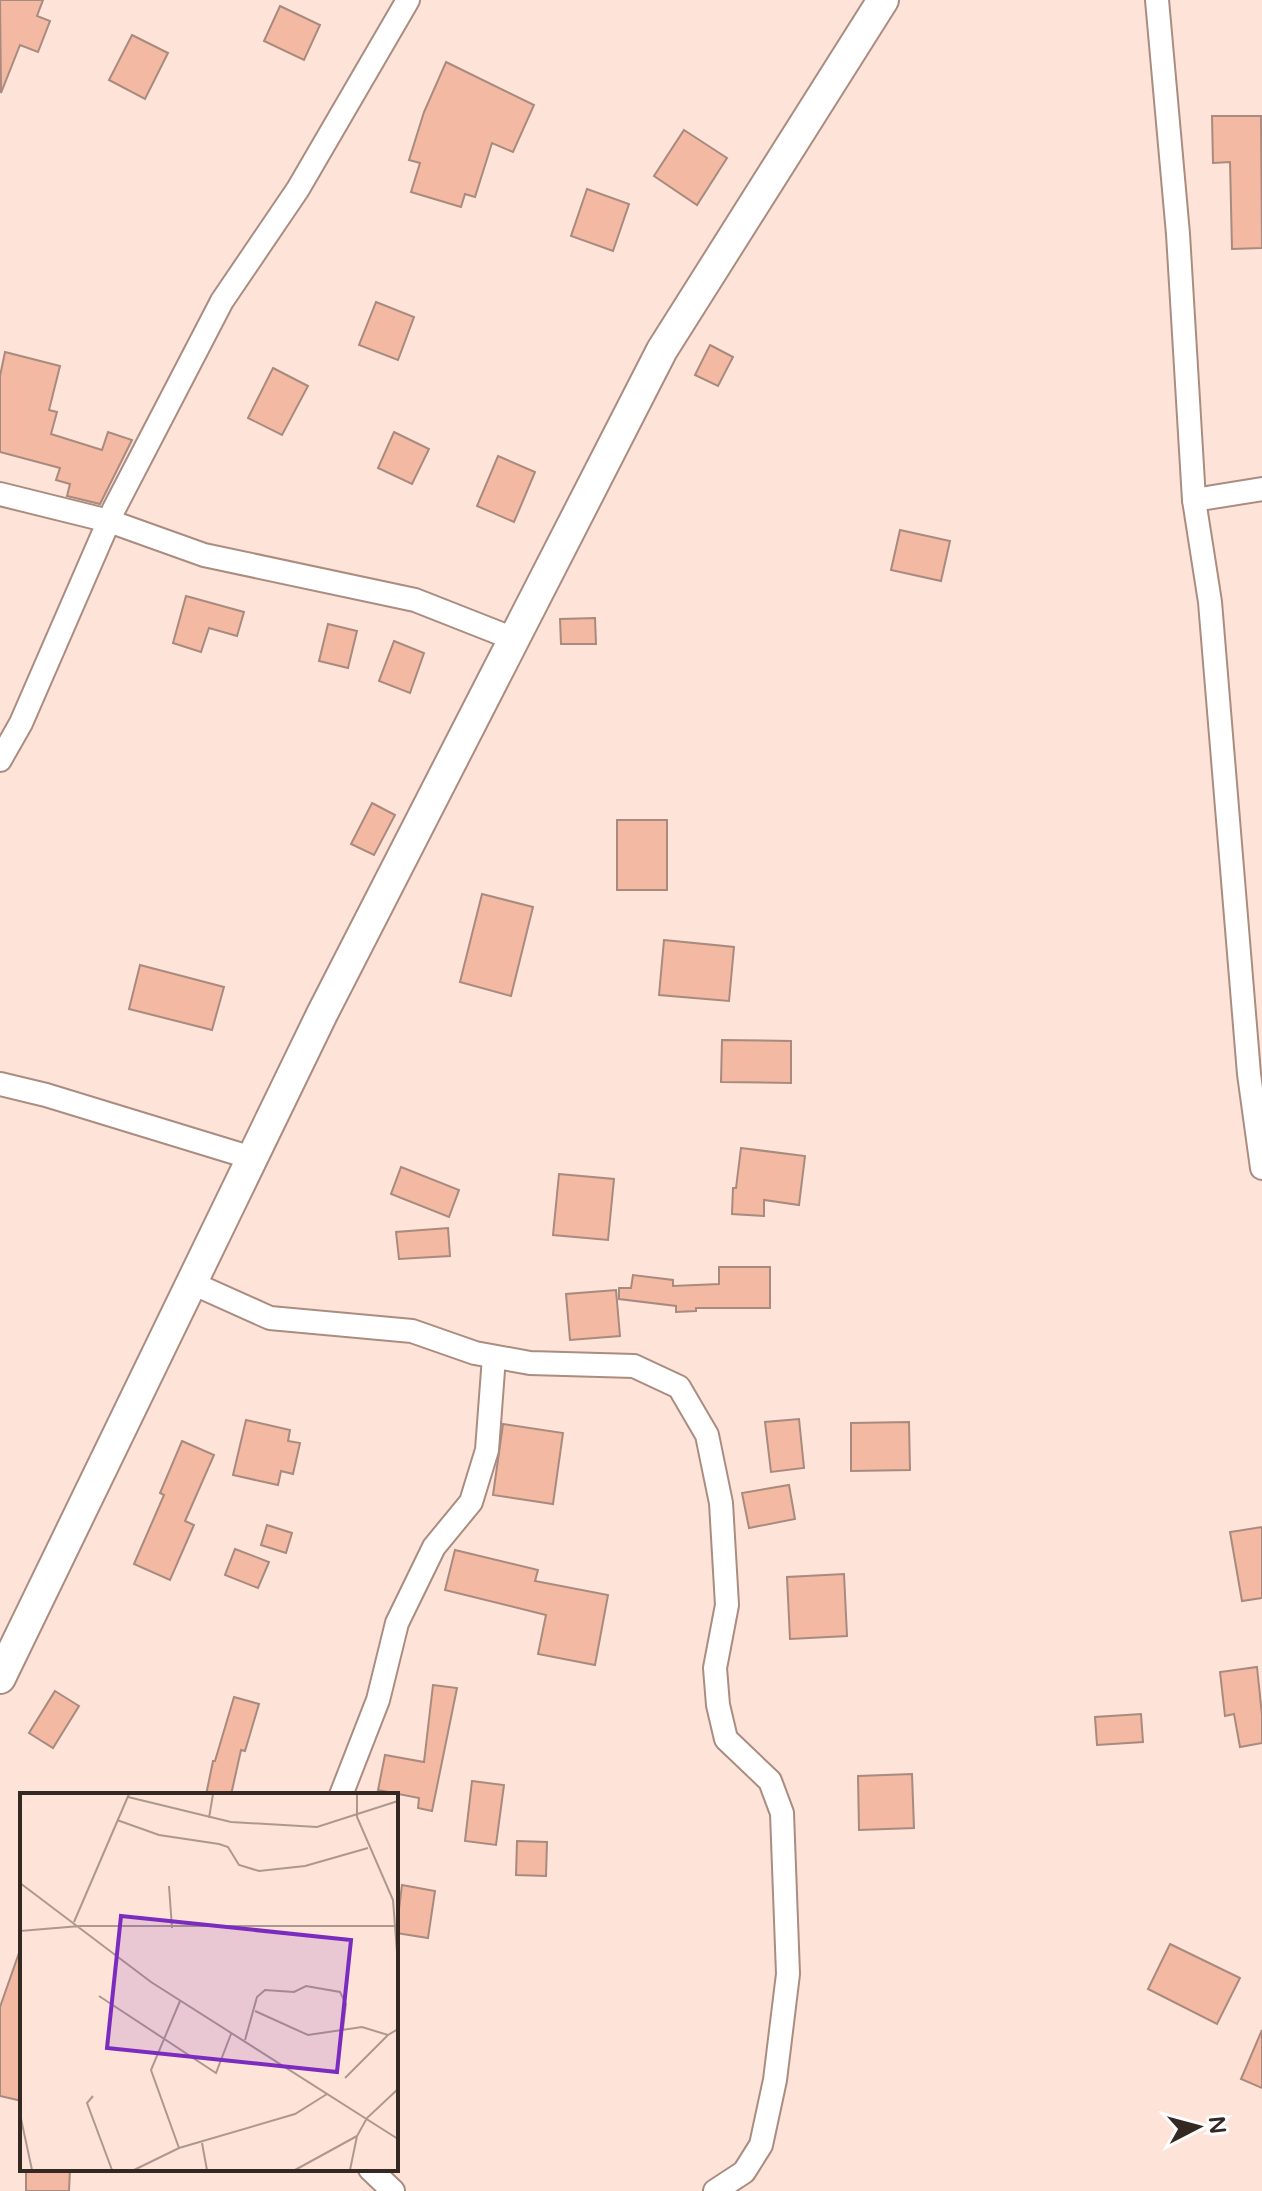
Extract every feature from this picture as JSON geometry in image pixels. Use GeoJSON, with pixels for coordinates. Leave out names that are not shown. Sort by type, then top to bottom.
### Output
{"type":"FeatureCollection","features":[{"type":"Feature","properties":{"kind":"main road"},"geometry":{"type":"LineString","coordinates":[[0,1678],[329,1000],[662,350],[883,0]]}},
{"type":"Feature","properties":{"kind":"street"},"geometry":{"type":"LineString","coordinates":[[0,760],[21,723],[109,521],[222,301],[298,189],[408,0]]}},
{"type":"Feature","properties":{"kind":"street"},"geometry":{"type":"LineString","coordinates":[[1157,0],[1178,234],[1194,500],[1210,602],[1249,1074],[1262,1168]]}},
{"type":"Feature","properties":{"kind":"street"},"geometry":{"type":"LineString","coordinates":[[1194,500],[1262,489]]}},
{"type":"Feature","properties":{"kind":"street"},"geometry":{"type":"LineString","coordinates":[[0,494],[109,521],[204,555],[415,600],[514,639]]}},
{"type":"Feature","properties":{"kind":"street"},"geometry":{"type":"LineString","coordinates":[[0,1084],[46,1095],[252,1158]]}},
{"type":"Feature","properties":{"kind":"street"},"geometry":{"type":"LineString","coordinates":[[192,1283],[270,1318],[412,1331],[475,1353],[530,1363],[634,1366],[679,1387],[707,1435],[721,1503],[727,1605],[715,1668],[718,1705],[726,1739],[770,1781],[782,1813],[788,1974],[775,2080],[761,2145],[744,2172],[715,2191]]}},
{"type":"Feature","properties":{"kind":"street"},"geometry":{"type":"LineString","coordinates":[[342,1793],[378,1700],[397,1623],[434,1547],[471,1502],[487,1450],[494,1357]]}},
{"type":"Feature","properties":{"kind":"street"},"geometry":{"type":"LineString","coordinates":[[372,2171],[393,2191]]}},
{"type":"Feature","properties":{"kind":"building"},"geometry":{"type":"Polygon","coordinates":[[[0,0],[43,0],[37,16],[50,21],[38,52],[20,45],[1,93],[0,0]]]}},
{"type":"Feature","properties":{"kind":"building"},"geometry":{"type":"Polygon","coordinates":[[[280,6],[320,25],[304,60],[264,41],[280,6]]]}},
{"type":"Feature","properties":{"kind":"building"},"geometry":{"type":"Polygon","coordinates":[[[132,35],[168,53],[145,99],[109,80],[132,35]]]}},
{"type":"Feature","properties":{"kind":"building"},"geometry":{"type":"Polygon","coordinates":[[[446,62],[534,105],[513,152],[492,143],[475,197],[465,194],[461,207],[411,192],[420,163],[409,160],[424,112],[446,62]]]}},
{"type":"Feature","properties":{"kind":"building"},"geometry":{"type":"Polygon","coordinates":[[[1212,116],[1261,116],[1262,248],[1232,249],[1230,162],[1213,163],[1212,116]]]}},
{"type":"Feature","properties":{"kind":"building"},"geometry":{"type":"Polygon","coordinates":[[[684,130],[727,158],[697,205],[654,176],[684,130]]]}},
{"type":"Feature","properties":{"kind":"building"},"geometry":{"type":"Polygon","coordinates":[[[587,189],[629,204],[613,251],[571,236],[587,189]]]}},
{"type":"Feature","properties":{"kind":"building"},"geometry":{"type":"Polygon","coordinates":[[[376,302],[414,317],[398,360],[359,345],[376,302]]]}},
{"type":"Feature","properties":{"kind":"building"},"geometry":{"type":"Polygon","coordinates":[[[710,345],[733,357],[718,386],[695,375],[710,345]]]}},
{"type":"Feature","properties":{"kind":"building"},"geometry":{"type":"Polygon","coordinates":[[[5,352],[60,366],[49,410],[57,412],[51,434],[102,450],[108,432],[132,440],[100,504],[67,496],[70,484],[56,480],[60,468],[0,452],[0,376],[5,352]]]}},
{"type":"Feature","properties":{"kind":"building"},"geometry":{"type":"Polygon","coordinates":[[[273,368],[308,386],[282,435],[248,418],[273,368]]]}},
{"type":"Feature","properties":{"kind":"building"},"geometry":{"type":"Polygon","coordinates":[[[394,432],[429,449],[412,484],[378,468],[394,432]]]}},
{"type":"Feature","properties":{"kind":"building"},"geometry":{"type":"Polygon","coordinates":[[[498,456],[535,472],[514,522],[477,506],[498,456]]]}},
{"type":"Feature","properties":{"kind":"building"},"geometry":{"type":"Polygon","coordinates":[[[900,530],[950,541],[941,581],[891,570],[900,530]]]}},
{"type":"Feature","properties":{"kind":"building"},"geometry":{"type":"Polygon","coordinates":[[[186,596],[244,612],[237,636],[209,628],[201,652],[173,643],[186,596]]]}},
{"type":"Feature","properties":{"kind":"building"},"geometry":{"type":"Polygon","coordinates":[[[595,618],[596,644],[561,644],[560,619],[595,618]]]}},
{"type":"Feature","properties":{"kind":"building"},"geometry":{"type":"Polygon","coordinates":[[[328,624],[357,631],[348,668],[319,661],[328,624]]]}},
{"type":"Feature","properties":{"kind":"building"},"geometry":{"type":"Polygon","coordinates":[[[394,641],[424,653],[410,693],[379,681],[394,641]]]}},
{"type":"Feature","properties":{"kind":"building"},"geometry":{"type":"Polygon","coordinates":[[[372,803],[395,815],[374,855],[351,844],[372,803]]]}},
{"type":"Feature","properties":{"kind":"building"},"geometry":{"type":"Polygon","coordinates":[[[617,820],[667,820],[667,890],[617,890],[617,820]]]}},
{"type":"Feature","properties":{"kind":"building"},"geometry":{"type":"Polygon","coordinates":[[[482,894],[533,907],[511,996],[460,982],[482,894]]]}},
{"type":"Feature","properties":{"kind":"building"},"geometry":{"type":"Polygon","coordinates":[[[664,940],[734,947],[729,1001],[659,995],[664,940]]]}},
{"type":"Feature","properties":{"kind":"building"},"geometry":{"type":"Polygon","coordinates":[[[140,965],[224,987],[212,1030],[129,1009],[140,965]]]}},
{"type":"Feature","properties":{"kind":"building"},"geometry":{"type":"Polygon","coordinates":[[[722,1040],[791,1041],[791,1083],[721,1082],[722,1040]]]}},
{"type":"Feature","properties":{"kind":"building"},"geometry":{"type":"Polygon","coordinates":[[[741,1148],[805,1156],[799,1205],[764,1200],[764,1216],[732,1214],[733,1188],[736,1188],[741,1148]]]}},
{"type":"Feature","properties":{"kind":"building"},"geometry":{"type":"Polygon","coordinates":[[[401,1167],[459,1190],[449,1217],[391,1194],[401,1167]]]}},
{"type":"Feature","properties":{"kind":"building"},"geometry":{"type":"Polygon","coordinates":[[[559,1174],[614,1179],[608,1240],[553,1235],[559,1174]]]}},
{"type":"Feature","properties":{"kind":"building"},"geometry":{"type":"Polygon","coordinates":[[[448,1228],[450,1256],[399,1259],[396,1232],[448,1228]]]}},
{"type":"Feature","properties":{"kind":"building"},"geometry":{"type":"Polygon","coordinates":[[[719,1267],[770,1267],[770,1308],[696,1308],[696,1311],[676,1312],[676,1306],[619,1299],[619,1288],[631,1288],[633,1275],[673,1280],[673,1286],[719,1284],[719,1267]]]}},
{"type":"Feature","properties":{"kind":"building"},"geometry":{"type":"Polygon","coordinates":[[[616,1290],[620,1336],[570,1340],[566,1294],[616,1290]]]}},
{"type":"Feature","properties":{"kind":"building"},"geometry":{"type":"Polygon","coordinates":[[[799,1419],[804,1468],[771,1472],[765,1422],[799,1419]]]}},
{"type":"Feature","properties":{"kind":"building"},"geometry":{"type":"Polygon","coordinates":[[[246,1420],[290,1430],[288,1441],[300,1443],[293,1474],[281,1471],[278,1485],[233,1475],[246,1420]]]}},
{"type":"Feature","properties":{"kind":"building"},"geometry":{"type":"Polygon","coordinates":[[[909,1422],[910,1470],[851,1471],[851,1423],[909,1422]]]}},
{"type":"Feature","properties":{"kind":"building"},"geometry":{"type":"Polygon","coordinates":[[[503,1424],[563,1433],[553,1504],[493,1495],[503,1424]]]}},
{"type":"Feature","properties":{"kind":"building"},"geometry":{"type":"Polygon","coordinates":[[[182,1441],[214,1455],[185,1521],[194,1525],[170,1580],[134,1564],[164,1495],[160,1493],[182,1441]]]}},
{"type":"Feature","properties":{"kind":"building"},"geometry":{"type":"Polygon","coordinates":[[[789,1485],[795,1519],[749,1528],[742,1493],[789,1485]]]}},
{"type":"Feature","properties":{"kind":"building"},"geometry":{"type":"Polygon","coordinates":[[[267,1525],[292,1533],[286,1553],[261,1545],[267,1525]]]}},
{"type":"Feature","properties":{"kind":"building"},"geometry":{"type":"Polygon","coordinates":[[[1262,1527],[1262,1598],[1242,1601],[1230,1532],[1262,1527]]]}},
{"type":"Feature","properties":{"kind":"building"},"geometry":{"type":"Polygon","coordinates":[[[235,1549],[269,1562],[258,1588],[225,1575],[235,1549]]]}},
{"type":"Feature","properties":{"kind":"building"},"geometry":{"type":"Polygon","coordinates":[[[455,1550],[538,1570],[535,1581],[608,1595],[595,1665],[538,1654],[546,1615],[445,1590],[455,1550]]]}},
{"type":"Feature","properties":{"kind":"building"},"geometry":{"type":"Polygon","coordinates":[[[844,1574],[847,1636],[790,1639],[787,1577],[844,1574]]]}},
{"type":"Feature","properties":{"kind":"building"},"geometry":{"type":"Polygon","coordinates":[[[1257,1667],[1262,1743],[1240,1747],[1234,1714],[1225,1716],[1220,1672],[1257,1667]]]}},
{"type":"Feature","properties":{"kind":"building"},"geometry":{"type":"Polygon","coordinates":[[[433,1685],[457,1688],[432,1811],[418,1808],[419,1798],[378,1790],[385,1755],[424,1762],[433,1685]]]}},
{"type":"Feature","properties":{"kind":"building"},"geometry":{"type":"Polygon","coordinates":[[[55,1691],[79,1706],[53,1748],[29,1733],[55,1691]]]}},
{"type":"Feature","properties":{"kind":"building"},"geometry":{"type":"Polygon","coordinates":[[[234,1697],[259,1704],[245,1751],[241,1750],[231,1793],[206,1793],[234,1697]]]}},
{"type":"Feature","properties":{"kind":"building"},"geometry":{"type":"Polygon","coordinates":[[[1141,1714],[1143,1742],[1097,1745],[1095,1717],[1141,1714]]]}},
{"type":"Feature","properties":{"kind":"building"},"geometry":{"type":"Polygon","coordinates":[[[912,1774],[914,1828],[859,1830],[858,1776],[912,1774]]]}},
{"type":"Feature","properties":{"kind":"building"},"geometry":{"type":"Polygon","coordinates":[[[472,1781],[504,1785],[496,1845],[465,1841],[472,1781]]]}},
{"type":"Feature","properties":{"kind":"building"},"geometry":{"type":"Polygon","coordinates":[[[517,1841],[547,1842],[546,1876],[516,1875],[517,1841]]]}},
{"type":"Feature","properties":{"kind":"building"},"geometry":{"type":"Polygon","coordinates":[[[402,1885],[435,1891],[428,1938],[398,1933],[402,1885]]]}},
{"type":"Feature","properties":{"kind":"building"},"geometry":{"type":"Polygon","coordinates":[[[1170,1944],[1240,1978],[1217,2024],[1148,1989],[1170,1944]]]}},
{"type":"Feature","properties":{"kind":"building"},"geometry":{"type":"Polygon","coordinates":[[[20,1953],[20,2101],[0,2096],[0,2007],[20,1953]]]}},
{"type":"Feature","properties":{"kind":"building"},"geometry":{"type":"Polygon","coordinates":[[[1262,2030],[1262,2088],[1241,2079],[1262,2030]]]}},
{"type":"Feature","properties":{"kind":"building"},"geometry":{"type":"Polygon","coordinates":[[[26,2171],[70,2171],[69,2191],[26,2191],[26,2171]]]}}]}
